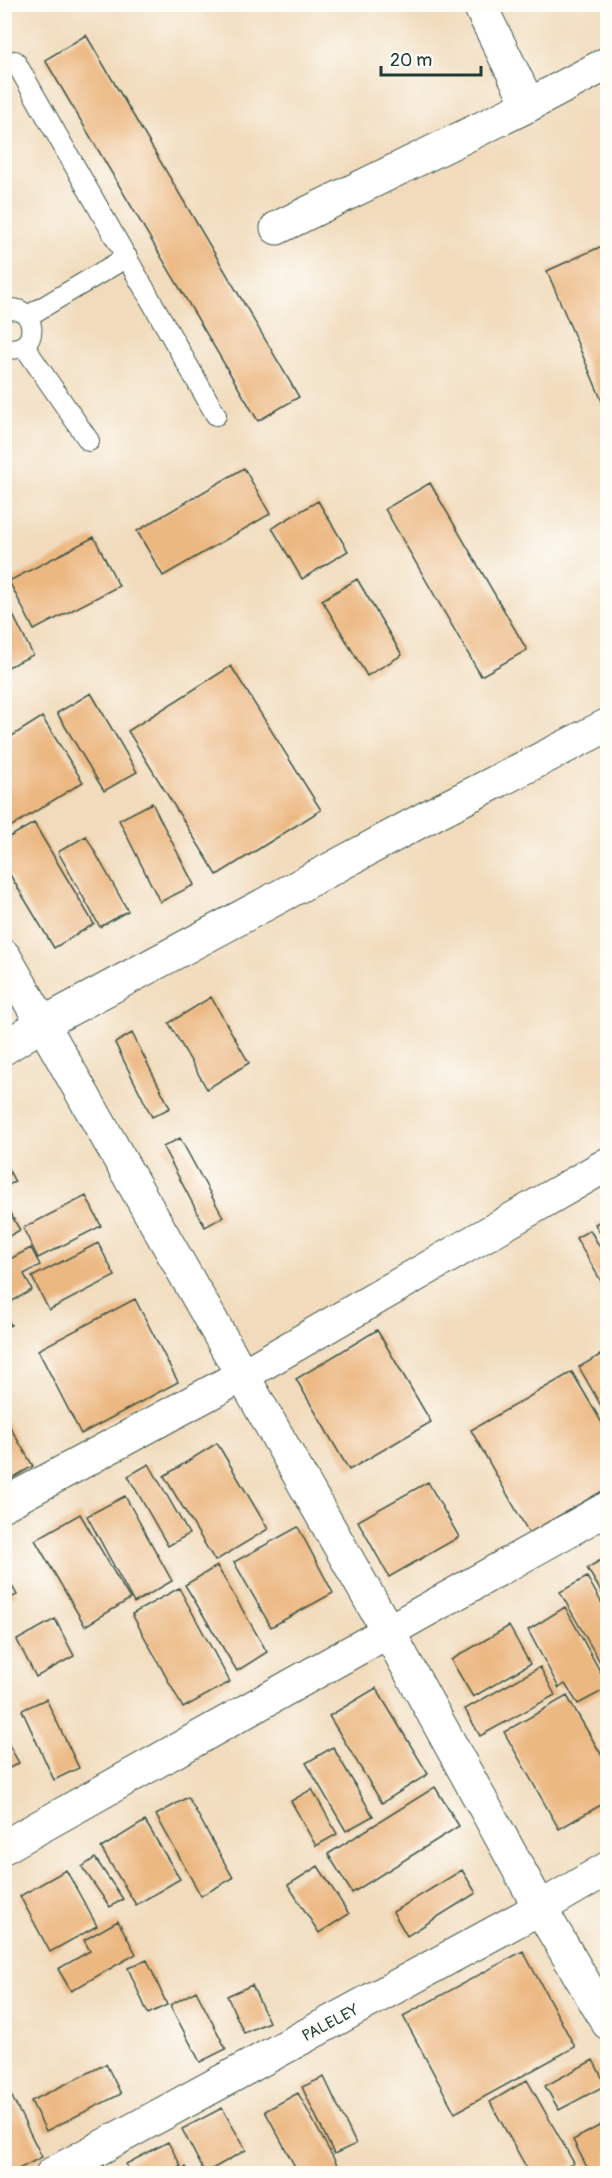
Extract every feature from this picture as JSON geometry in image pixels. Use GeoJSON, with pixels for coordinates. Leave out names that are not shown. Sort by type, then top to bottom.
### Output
{"type":"FeatureCollection","features":[{"type":"Feature","properties":{"kind":"street"},"geometry":{"type":"LineString","coordinates":[[479,4],[529,105]]}},
{"type":"Feature","properties":{"kind":"street"},"geometry":{"type":"LineString","coordinates":[[277,228],[529,105],[608,63]]}},
{"type":"Feature","properties":{"kind":"street"},"geometry":{"type":"LineString","coordinates":[[4,1048],[42,1024],[439,811],[608,725]]}},
{"type":"Feature","properties":{"kind":"street"},"geometry":{"type":"LineString","coordinates":[[4,956],[388,1631],[540,1908],[608,2023]]}},
{"type":"Feature","properties":{"kind":"street"},"geometry":{"type":"LineString","coordinates":[[4,1504],[243,1376],[608,1164]]}},
{"type":"Feature","properties":{"kind":"street"},"geometry":{"type":"LineString","coordinates":[[4,1847],[608,1508]]}},
{"type":"Feature","properties":{"kind":"street","name":"PALELEY"},"geometry":{"type":"LineString","coordinates":[[52,2174],[540,1908],[608,1868]]}},
{"type":"Feature","properties":{"kind":"lane"},"geometry":{"type":"LineString","coordinates":[[15,61],[216,415]]}},
{"type":"Feature","properties":{"kind":"lane"},"geometry":{"type":"LineString","coordinates":[[28,316],[127,257]]}},
{"type":"Feature","properties":{"kind":"lane"},"geometry":{"type":"LineString","coordinates":[[4,311],[19,310],[28,316],[32,326],[31,337],[14,347],[89,441]]}},
{"type":"Feature","properties":{"kind":"building"},"geometry":{"type":"Polygon","coordinates":[[[86,35],[299,397],[258,421],[45,60],[86,35]]]}},
{"type":"Feature","properties":{"kind":"building"},"geometry":{"type":"Polygon","coordinates":[[[602,246],[607,258],[607,413],[547,271],[602,246]]]}},
{"type":"Feature","properties":{"kind":"building"},"geometry":{"type":"Polygon","coordinates":[[[244,468],[270,514],[163,576],[137,531],[244,468]]]}},
{"type":"Feature","properties":{"kind":"building"},"geometry":{"type":"Polygon","coordinates":[[[430,483],[527,650],[481,676],[385,509],[430,483]]]}},
{"type":"Feature","properties":{"kind":"building"},"geometry":{"type":"Polygon","coordinates":[[[318,501],[348,551],[302,579],[272,528],[318,501]]]}},
{"type":"Feature","properties":{"kind":"building"},"geometry":{"type":"Polygon","coordinates":[[[94,537],[119,586],[34,630],[9,581],[94,537]]]}},
{"type":"Feature","properties":{"kind":"building"},"geometry":{"type":"Polygon","coordinates":[[[357,579],[402,655],[367,676],[322,600],[357,579]]]}},
{"type":"Feature","properties":{"kind":"building"},"geometry":{"type":"Polygon","coordinates":[[[9,607],[33,655],[4,669],[4,610],[9,607]]]}},
{"type":"Feature","properties":{"kind":"building"},"geometry":{"type":"Polygon","coordinates":[[[231,666],[321,810],[217,875],[128,731],[231,666]]]}},
{"type":"Feature","properties":{"kind":"building"},"geometry":{"type":"Polygon","coordinates":[[[91,693],[137,772],[104,791],[57,713],[91,693]]]}},
{"type":"Feature","properties":{"kind":"building"},"geometry":{"type":"Polygon","coordinates":[[[42,717],[83,782],[4,831],[4,741],[42,717]]]}},
{"type":"Feature","properties":{"kind":"building"},"geometry":{"type":"Polygon","coordinates":[[[152,803],[194,885],[160,902],[119,820],[152,803]]]}},
{"type":"Feature","properties":{"kind":"building"},"geometry":{"type":"Polygon","coordinates":[[[34,823],[94,924],[54,948],[4,865],[4,840],[34,823]]]}},
{"type":"Feature","properties":{"kind":"building"},"geometry":{"type":"Polygon","coordinates":[[[86,836],[128,911],[100,927],[58,852],[86,836]]]}},
{"type":"Feature","properties":{"kind":"building"},"geometry":{"type":"Polygon","coordinates":[[[211,997],[249,1063],[207,1089],[169,1023],[211,997]]]}},
{"type":"Feature","properties":{"kind":"building"},"geometry":{"type":"Polygon","coordinates":[[[132,1033],[170,1108],[152,1117],[115,1043],[132,1033]]]}},
{"type":"Feature","properties":{"kind":"building"},"geometry":{"type":"Polygon","coordinates":[[[180,1138],[223,1217],[205,1227],[163,1147],[180,1138]]]}},
{"type":"Feature","properties":{"kind":"building"},"geometry":{"type":"Polygon","coordinates":[[[4,1161],[15,1182],[4,1187],[4,1161]]]}},
{"type":"Feature","properties":{"kind":"building"},"geometry":{"type":"Polygon","coordinates":[[[86,1196],[101,1226],[38,1258],[23,1228],[86,1196]]]}},
{"type":"Feature","properties":{"kind":"building"},"geometry":{"type":"Polygon","coordinates":[[[4,1203],[20,1230],[4,1239],[4,1203]]]}},
{"type":"Feature","properties":{"kind":"building"},"geometry":{"type":"Polygon","coordinates":[[[608,1217],[608,1247],[595,1224],[608,1217]]]}},
{"type":"Feature","properties":{"kind":"building"},"geometry":{"type":"Polygon","coordinates":[[[590,1230],[608,1261],[608,1293],[576,1238],[590,1230]]]}},
{"type":"Feature","properties":{"kind":"building"},"geometry":{"type":"Polygon","coordinates":[[[98,1243],[115,1276],[49,1310],[32,1277],[98,1243]]]}},
{"type":"Feature","properties":{"kind":"building"},"geometry":{"type":"Polygon","coordinates":[[[31,1248],[40,1265],[24,1274],[32,1290],[9,1303],[4,1295],[4,1262],[31,1248]]]}},
{"type":"Feature","properties":{"kind":"building"},"geometry":{"type":"Polygon","coordinates":[[[135,1299],[178,1382],[81,1434],[38,1350],[135,1299]]]}},
{"type":"Feature","properties":{"kind":"building"},"geometry":{"type":"Polygon","coordinates":[[[4,1313],[11,1325],[4,1328],[4,1313]]]}},
{"type":"Feature","properties":{"kind":"building"},"geometry":{"type":"Polygon","coordinates":[[[377,1330],[431,1422],[349,1470],[296,1379],[377,1330]]]}},
{"type":"Feature","properties":{"kind":"building"},"geometry":{"type":"Polygon","coordinates":[[[607,1351],[608,1353],[608,1418],[579,1367],[607,1351]]]}},
{"type":"Feature","properties":{"kind":"building"},"geometry":{"type":"Polygon","coordinates":[[[572,1372],[608,1433],[608,1488],[529,1533],[471,1430],[572,1372]]]}},
{"type":"Feature","properties":{"kind":"building"},"geometry":{"type":"Polygon","coordinates":[[[4,1417],[33,1466],[4,1483],[4,1417]]]}},
{"type":"Feature","properties":{"kind":"building"},"geometry":{"type":"Polygon","coordinates":[[[217,1443],[268,1529],[215,1561],[164,1476],[217,1443]]]}},
{"type":"Feature","properties":{"kind":"building"},"geometry":{"type":"Polygon","coordinates":[[[149,1464],[189,1534],[168,1546],[128,1476],[149,1464]]]}},
{"type":"Feature","properties":{"kind":"building"},"geometry":{"type":"Polygon","coordinates":[[[428,1482],[459,1537],[389,1577],[358,1521],[428,1482]]]}},
{"type":"Feature","properties":{"kind":"building"},"geometry":{"type":"Polygon","coordinates":[[[125,1496],[172,1581],[134,1603],[87,1516],[125,1496]]]}},
{"type":"Feature","properties":{"kind":"building"},"geometry":{"type":"Polygon","coordinates":[[[80,1514],[130,1599],[85,1626],[35,1540],[80,1514]]]}},
{"type":"Feature","properties":{"kind":"building"},"geometry":{"type":"Polygon","coordinates":[[[298,1527],[333,1593],[271,1627],[234,1562],[298,1527]]]}},
{"type":"Feature","properties":{"kind":"building"},"geometry":{"type":"Polygon","coordinates":[[[608,1556],[608,1603],[587,1568],[608,1556]]]}},
{"type":"Feature","properties":{"kind":"building"},"geometry":{"type":"Polygon","coordinates":[[[217,1566],[267,1652],[237,1671],[185,1585],[217,1566]]]}},
{"type":"Feature","properties":{"kind":"building"},"geometry":{"type":"Polygon","coordinates":[[[4,1572],[17,1595],[4,1601],[4,1572]]]}},
{"type":"Feature","properties":{"kind":"building"},"geometry":{"type":"Polygon","coordinates":[[[587,1577],[608,1614],[608,1676],[560,1592],[587,1577]]]}},
{"type":"Feature","properties":{"kind":"building"},"geometry":{"type":"Polygon","coordinates":[[[179,1588],[230,1682],[183,1708],[132,1614],[179,1588]]]}},
{"type":"Feature","properties":{"kind":"building"},"geometry":{"type":"Polygon","coordinates":[[[565,1607],[608,1686],[578,1704],[565,1684],[559,1688],[528,1630],[565,1607]]]}},
{"type":"Feature","properties":{"kind":"building"},"geometry":{"type":"Polygon","coordinates":[[[55,1619],[74,1656],[36,1677],[17,1640],[55,1619]]]}},
{"type":"Feature","properties":{"kind":"building"},"geometry":{"type":"Polygon","coordinates":[[[509,1626],[530,1664],[473,1697],[451,1660],[509,1626]]]}},
{"type":"Feature","properties":{"kind":"building"},"geometry":{"type":"Polygon","coordinates":[[[540,1667],[555,1695],[480,1736],[465,1709],[540,1667]]]}},
{"type":"Feature","properties":{"kind":"building"},"geometry":{"type":"Polygon","coordinates":[[[376,1688],[428,1774],[382,1803],[329,1716],[376,1688]]]}},
{"type":"Feature","properties":{"kind":"building"},"geometry":{"type":"Polygon","coordinates":[[[567,1696],[608,1766],[608,1801],[559,1829],[504,1732],[567,1696]]]}},
{"type":"Feature","properties":{"kind":"building"},"geometry":{"type":"Polygon","coordinates":[[[46,1699],[79,1768],[54,1780],[22,1710],[46,1699]]]}},
{"type":"Feature","properties":{"kind":"building"},"geometry":{"type":"Polygon","coordinates":[[[4,1736],[19,1763],[4,1771],[4,1736]]]}},
{"type":"Feature","properties":{"kind":"building"},"geometry":{"type":"Polygon","coordinates":[[[333,1747],[373,1816],[346,1831],[306,1763],[333,1747]]]}},
{"type":"Feature","properties":{"kind":"building"},"geometry":{"type":"Polygon","coordinates":[[[435,1787],[459,1826],[352,1893],[328,1854],[435,1787]]]}},
{"type":"Feature","properties":{"kind":"building"},"geometry":{"type":"Polygon","coordinates":[[[312,1789],[337,1834],[316,1846],[291,1801],[312,1789]]]}},
{"type":"Feature","properties":{"kind":"building"},"geometry":{"type":"Polygon","coordinates":[[[188,1797],[233,1878],[201,1896],[156,1815],[188,1797]]]}},
{"type":"Feature","properties":{"kind":"building"},"geometry":{"type":"Polygon","coordinates":[[[145,1821],[180,1879],[136,1905],[101,1848],[145,1821]]]}},
{"type":"Feature","properties":{"kind":"building"},"geometry":{"type":"Polygon","coordinates":[[[95,1858],[123,1899],[110,1907],[82,1867],[95,1858]]]}},
{"type":"Feature","properties":{"kind":"building"},"geometry":{"type":"Polygon","coordinates":[[[318,1866],[349,1914],[319,1933],[288,1885],[318,1866]]]}},
{"type":"Feature","properties":{"kind":"building"},"geometry":{"type":"Polygon","coordinates":[[[66,1870],[97,1926],[50,1952],[20,1896],[66,1870]]]}},
{"type":"Feature","properties":{"kind":"building"},"geometry":{"type":"Polygon","coordinates":[[[462,1870],[476,1893],[407,1936],[393,1912],[462,1870]]]}},
{"type":"Feature","properties":{"kind":"building"},"geometry":{"type":"Polygon","coordinates":[[[118,1921],[136,1954],[71,1991],[58,1969],[90,1951],[84,1940],[118,1921]]]}},
{"type":"Feature","properties":{"kind":"building"},"geometry":{"type":"Polygon","coordinates":[[[523,1951],[575,2047],[455,2113],[403,2016],[523,1951]]]}},
{"type":"Feature","properties":{"kind":"building"},"geometry":{"type":"Polygon","coordinates":[[[147,1960],[167,2005],[148,2014],[128,1968],[147,1960]]]}},
{"type":"Feature","properties":{"kind":"building"},"geometry":{"type":"Polygon","coordinates":[[[252,1985],[269,2022],[244,2033],[227,1996],[252,1985]]]}},
{"type":"Feature","properties":{"kind":"building"},"geometry":{"type":"Polygon","coordinates":[[[196,1991],[226,2049],[200,2062],[170,2005],[196,1991]]]}},
{"type":"Feature","properties":{"kind":"building"},"geometry":{"type":"Polygon","coordinates":[[[593,2060],[606,2085],[559,2110],[545,2086],[593,2060]]]}},
{"type":"Feature","properties":{"kind":"building"},"geometry":{"type":"Polygon","coordinates":[[[106,2064],[121,2094],[46,2131],[31,2101],[106,2064]]]}},
{"type":"Feature","properties":{"kind":"building"},"geometry":{"type":"Polygon","coordinates":[[[324,2077],[356,2144],[334,2154],[302,2087],[324,2077]]]}},
{"type":"Feature","properties":{"kind":"building"},"geometry":{"type":"Polygon","coordinates":[[[527,2080],[574,2163],[556,2174],[530,2174],[490,2102],[527,2080]]]}},
{"type":"Feature","properties":{"kind":"building"},"geometry":{"type":"Polygon","coordinates":[[[4,2081],[42,2157],[9,2174],[4,2174],[4,2081]]]}},
{"type":"Feature","properties":{"kind":"building"},"geometry":{"type":"Polygon","coordinates":[[[298,2093],[341,2172],[339,2174],[299,2174],[265,2111],[298,2093]]]}},
{"type":"Feature","properties":{"kind":"building"},"geometry":{"type":"Polygon","coordinates":[[[222,2108],[246,2150],[205,2173],[182,2129],[222,2108]]]}},
{"type":"Feature","properties":{"kind":"building"},"geometry":{"type":"Polygon","coordinates":[[[608,2121],[608,2163],[590,2173],[573,2140],[608,2121]]]}},
{"type":"Feature","properties":{"kind":"building"},"geometry":{"type":"Polygon","coordinates":[[[168,2142],[181,2166],[167,2174],[131,2174],[126,2164],[168,2142]]]}},
{"type":"Feature","properties":{"kind":"building"},"geometry":{"type":"Polygon","coordinates":[[[186,2167],[189,2174],[175,2174],[186,2167]]]}}]}
